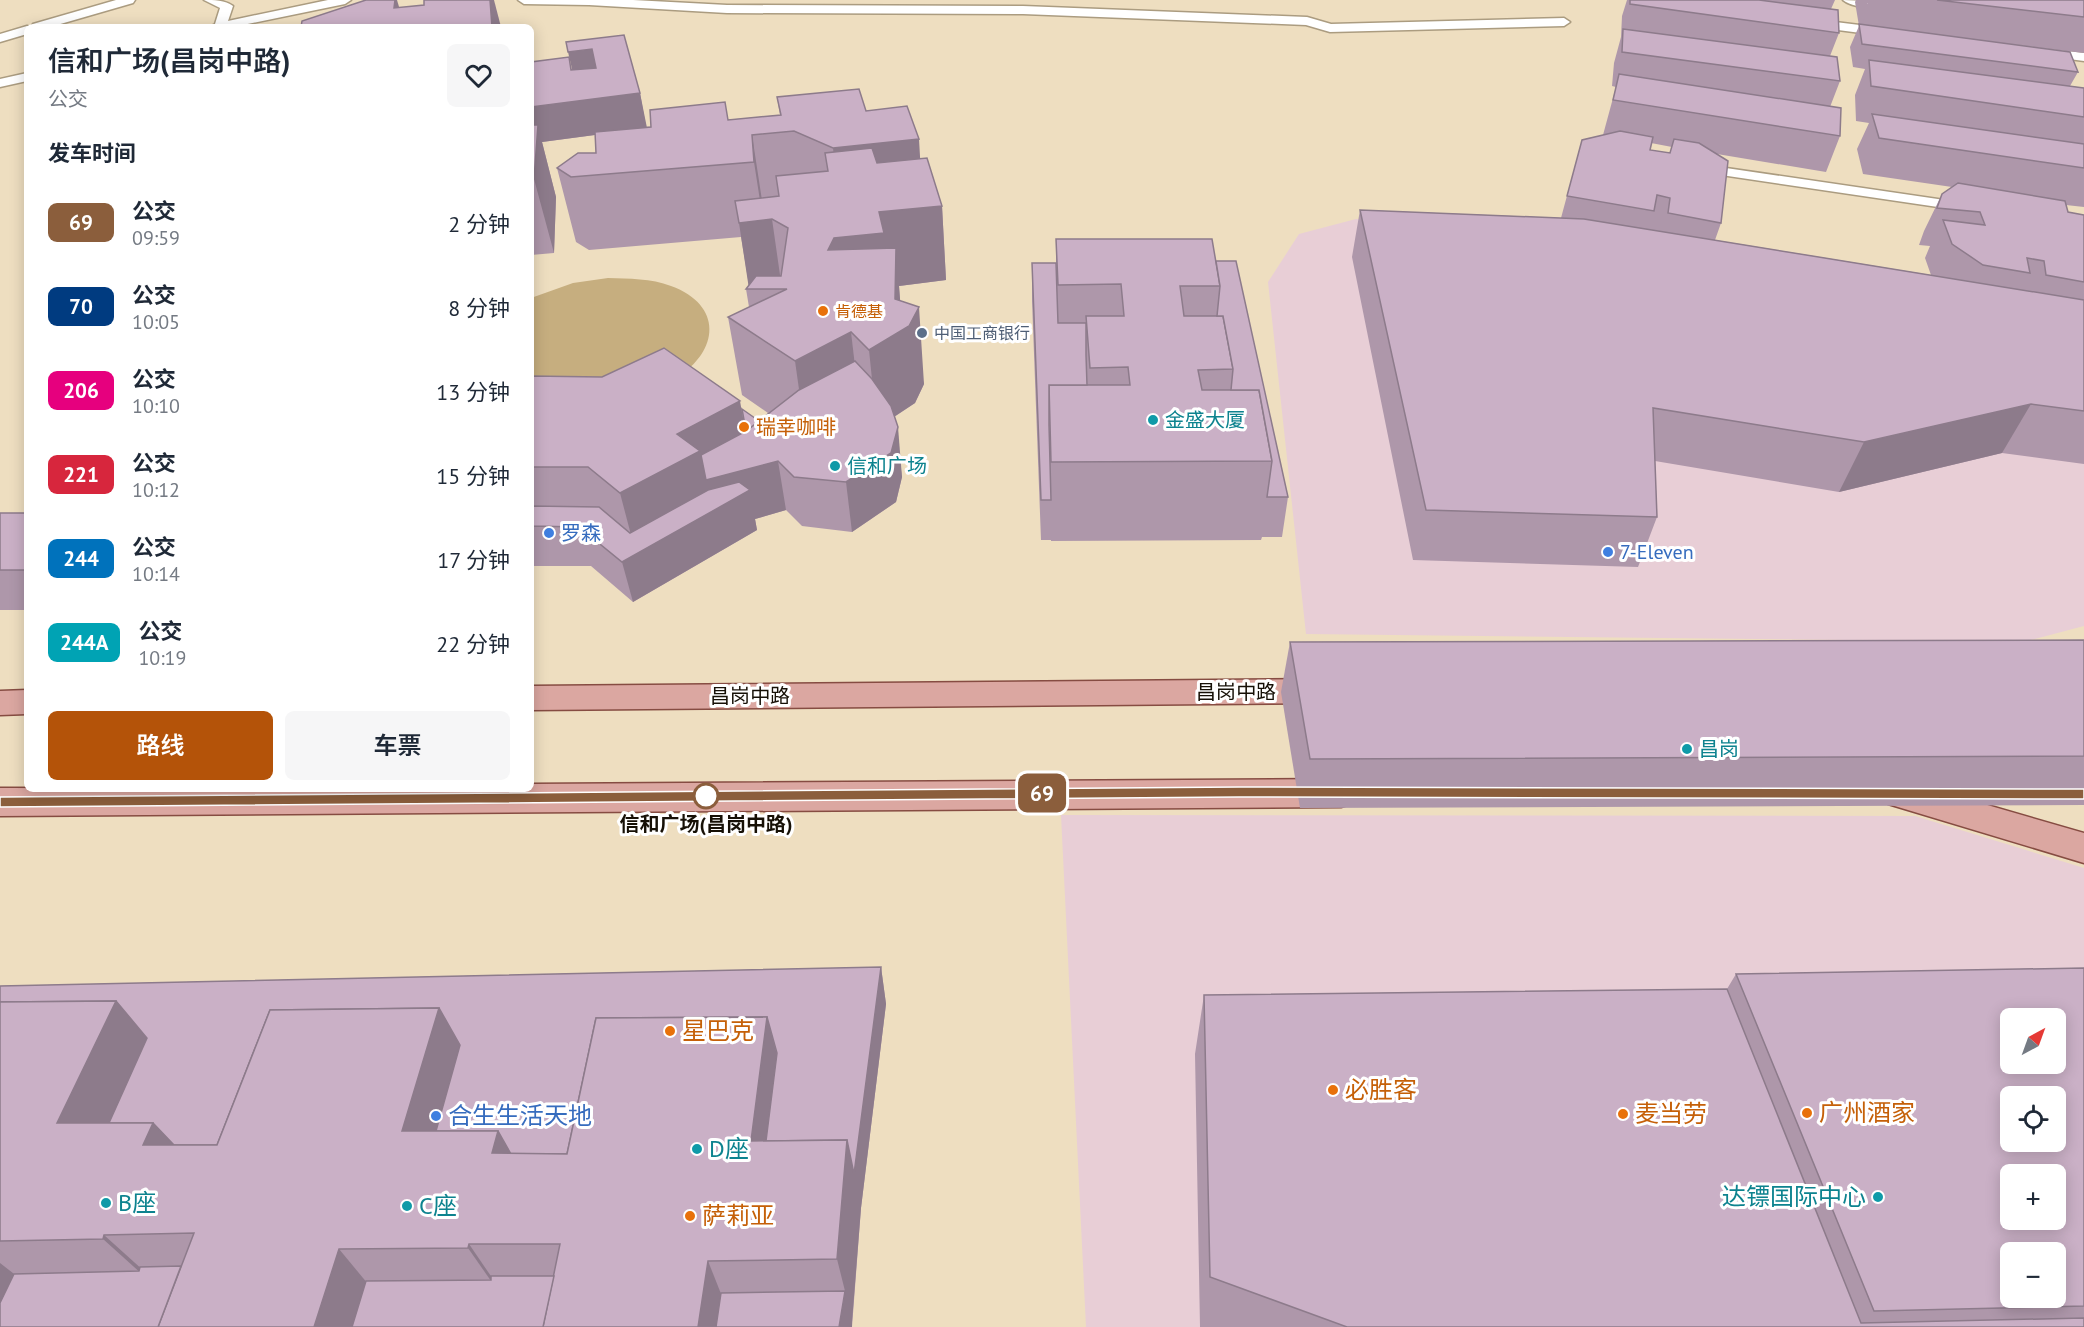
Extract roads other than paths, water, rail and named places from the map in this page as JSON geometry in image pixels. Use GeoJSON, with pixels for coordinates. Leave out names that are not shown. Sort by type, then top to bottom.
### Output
{"type":"FeatureCollection","features":[{"type":"Feature","properties":{"kind":"main road","name":"昌岗中路"},"geometry":{"type":"LineString","coordinates":[[534,698],[1361,691]]}},
{"type":"Feature","properties":{"kind":"main road"},"geometry":{"type":"LineString","coordinates":[[0,703],[24,702]]}},
{"type":"Feature","properties":{"kind":"main road"},"geometry":{"type":"LineString","coordinates":[[0,802],[856,794],[1371,793]]}},
{"type":"Feature","properties":{"kind":"main road"},"geometry":{"type":"LineString","coordinates":[[1866,794],[2016,794]]}},
{"type":"Feature","properties":{"kind":"main road"},"geometry":{"type":"LineString","coordinates":[[1901,794],[2084,848]]}},
{"type":"Feature","properties":{"kind":"lane"},"geometry":{"type":"LineString","coordinates":[[47,24],[129,0]]}},
{"type":"Feature","properties":{"kind":"lane"},"geometry":{"type":"LineString","coordinates":[[210,0],[227,6],[219,24]]}},
{"type":"Feature","properties":{"kind":"lane"},"geometry":{"type":"LineString","coordinates":[[237,24],[302,14],[345,0]]}},
{"type":"Feature","properties":{"kind":"lane"},"geometry":{"type":"LineString","coordinates":[[524,0],[590,1],[727,9],[1023,10],[1307,21],[1330,28],[1564,22]]}},
{"type":"Feature","properties":{"kind":"lane"},"geometry":{"type":"LineString","coordinates":[[1849,0],[1894,6]]}},
{"type":"Feature","properties":{"kind":"lane"},"geometry":{"type":"LineString","coordinates":[[1794,21],[1901,34]]}},
{"type":"Feature","properties":{"kind":"lane"},"geometry":{"type":"LineString","coordinates":[[0,38],[24,31]]}},
{"type":"Feature","properties":{"kind":"lane"},"geometry":{"type":"LineString","coordinates":[[2028,50],[2084,57]]}},
{"type":"Feature","properties":{"kind":"lane"},"geometry":{"type":"LineString","coordinates":[[0,83],[24,78]]}},
{"type":"Feature","properties":{"kind":"lane"},"geometry":{"type":"LineString","coordinates":[[1689,166],[1979,210]]}},
{"type":"Feature","properties":{"kind":"place","name":"肯德基"},"geometry":{"type":"Point","coordinates":[823,311]}},
{"type":"Feature","properties":{"kind":"place","name":"中国工商银行"},"geometry":{"type":"Point","coordinates":[922,333]}},
{"type":"Feature","properties":{"kind":"place","name":"金盛大厦"},"geometry":{"type":"Point","coordinates":[1153,420]}},
{"type":"Feature","properties":{"kind":"place","name":"瑞幸咖啡"},"geometry":{"type":"Point","coordinates":[744,427]}},
{"type":"Feature","properties":{"kind":"place","name":"信和广场"},"geometry":{"type":"Point","coordinates":[835,466]}},
{"type":"Feature","properties":{"kind":"place","name":"罗森"},"geometry":{"type":"Point","coordinates":[549,533]}},
{"type":"Feature","properties":{"kind":"place","name":"7-Eleven"},"geometry":{"type":"Point","coordinates":[1608,552]}},
{"type":"Feature","properties":{"kind":"place","name":"昌岗"},"geometry":{"type":"Point","coordinates":[1687,749]}},
{"type":"Feature","properties":{"kind":"place","name":"信和广场(昌岗中路)"},"geometry":{"type":"Point","coordinates":[706,796]}},
{"type":"Feature","properties":{"kind":"place","name":"星巴克"},"geometry":{"type":"Point","coordinates":[670,1031]}},
{"type":"Feature","properties":{"kind":"place","name":"必胜客"},"geometry":{"type":"Point","coordinates":[1333,1090]}},
{"type":"Feature","properties":{"kind":"place","name":"广州酒家"},"geometry":{"type":"Point","coordinates":[1807,1113]}},
{"type":"Feature","properties":{"kind":"place","name":"麦当劳"},"geometry":{"type":"Point","coordinates":[1623,1114]}},
{"type":"Feature","properties":{"kind":"place","name":"合生生活天地"},"geometry":{"type":"Point","coordinates":[436,1116]}},
{"type":"Feature","properties":{"kind":"place","name":"D座"},"geometry":{"type":"Point","coordinates":[697,1149]}},
{"type":"Feature","properties":{"kind":"place","name":"达镖国际中心"},"geometry":{"type":"Point","coordinates":[1878,1197]}},
{"type":"Feature","properties":{"kind":"place","name":"B座"},"geometry":{"type":"Point","coordinates":[106,1203]}},
{"type":"Feature","properties":{"kind":"place","name":"C座"},"geometry":{"type":"Point","coordinates":[407,1206]}},
{"type":"Feature","properties":{"kind":"place","name":"萨莉亚"},"geometry":{"type":"Point","coordinates":[690,1216]}}]}
